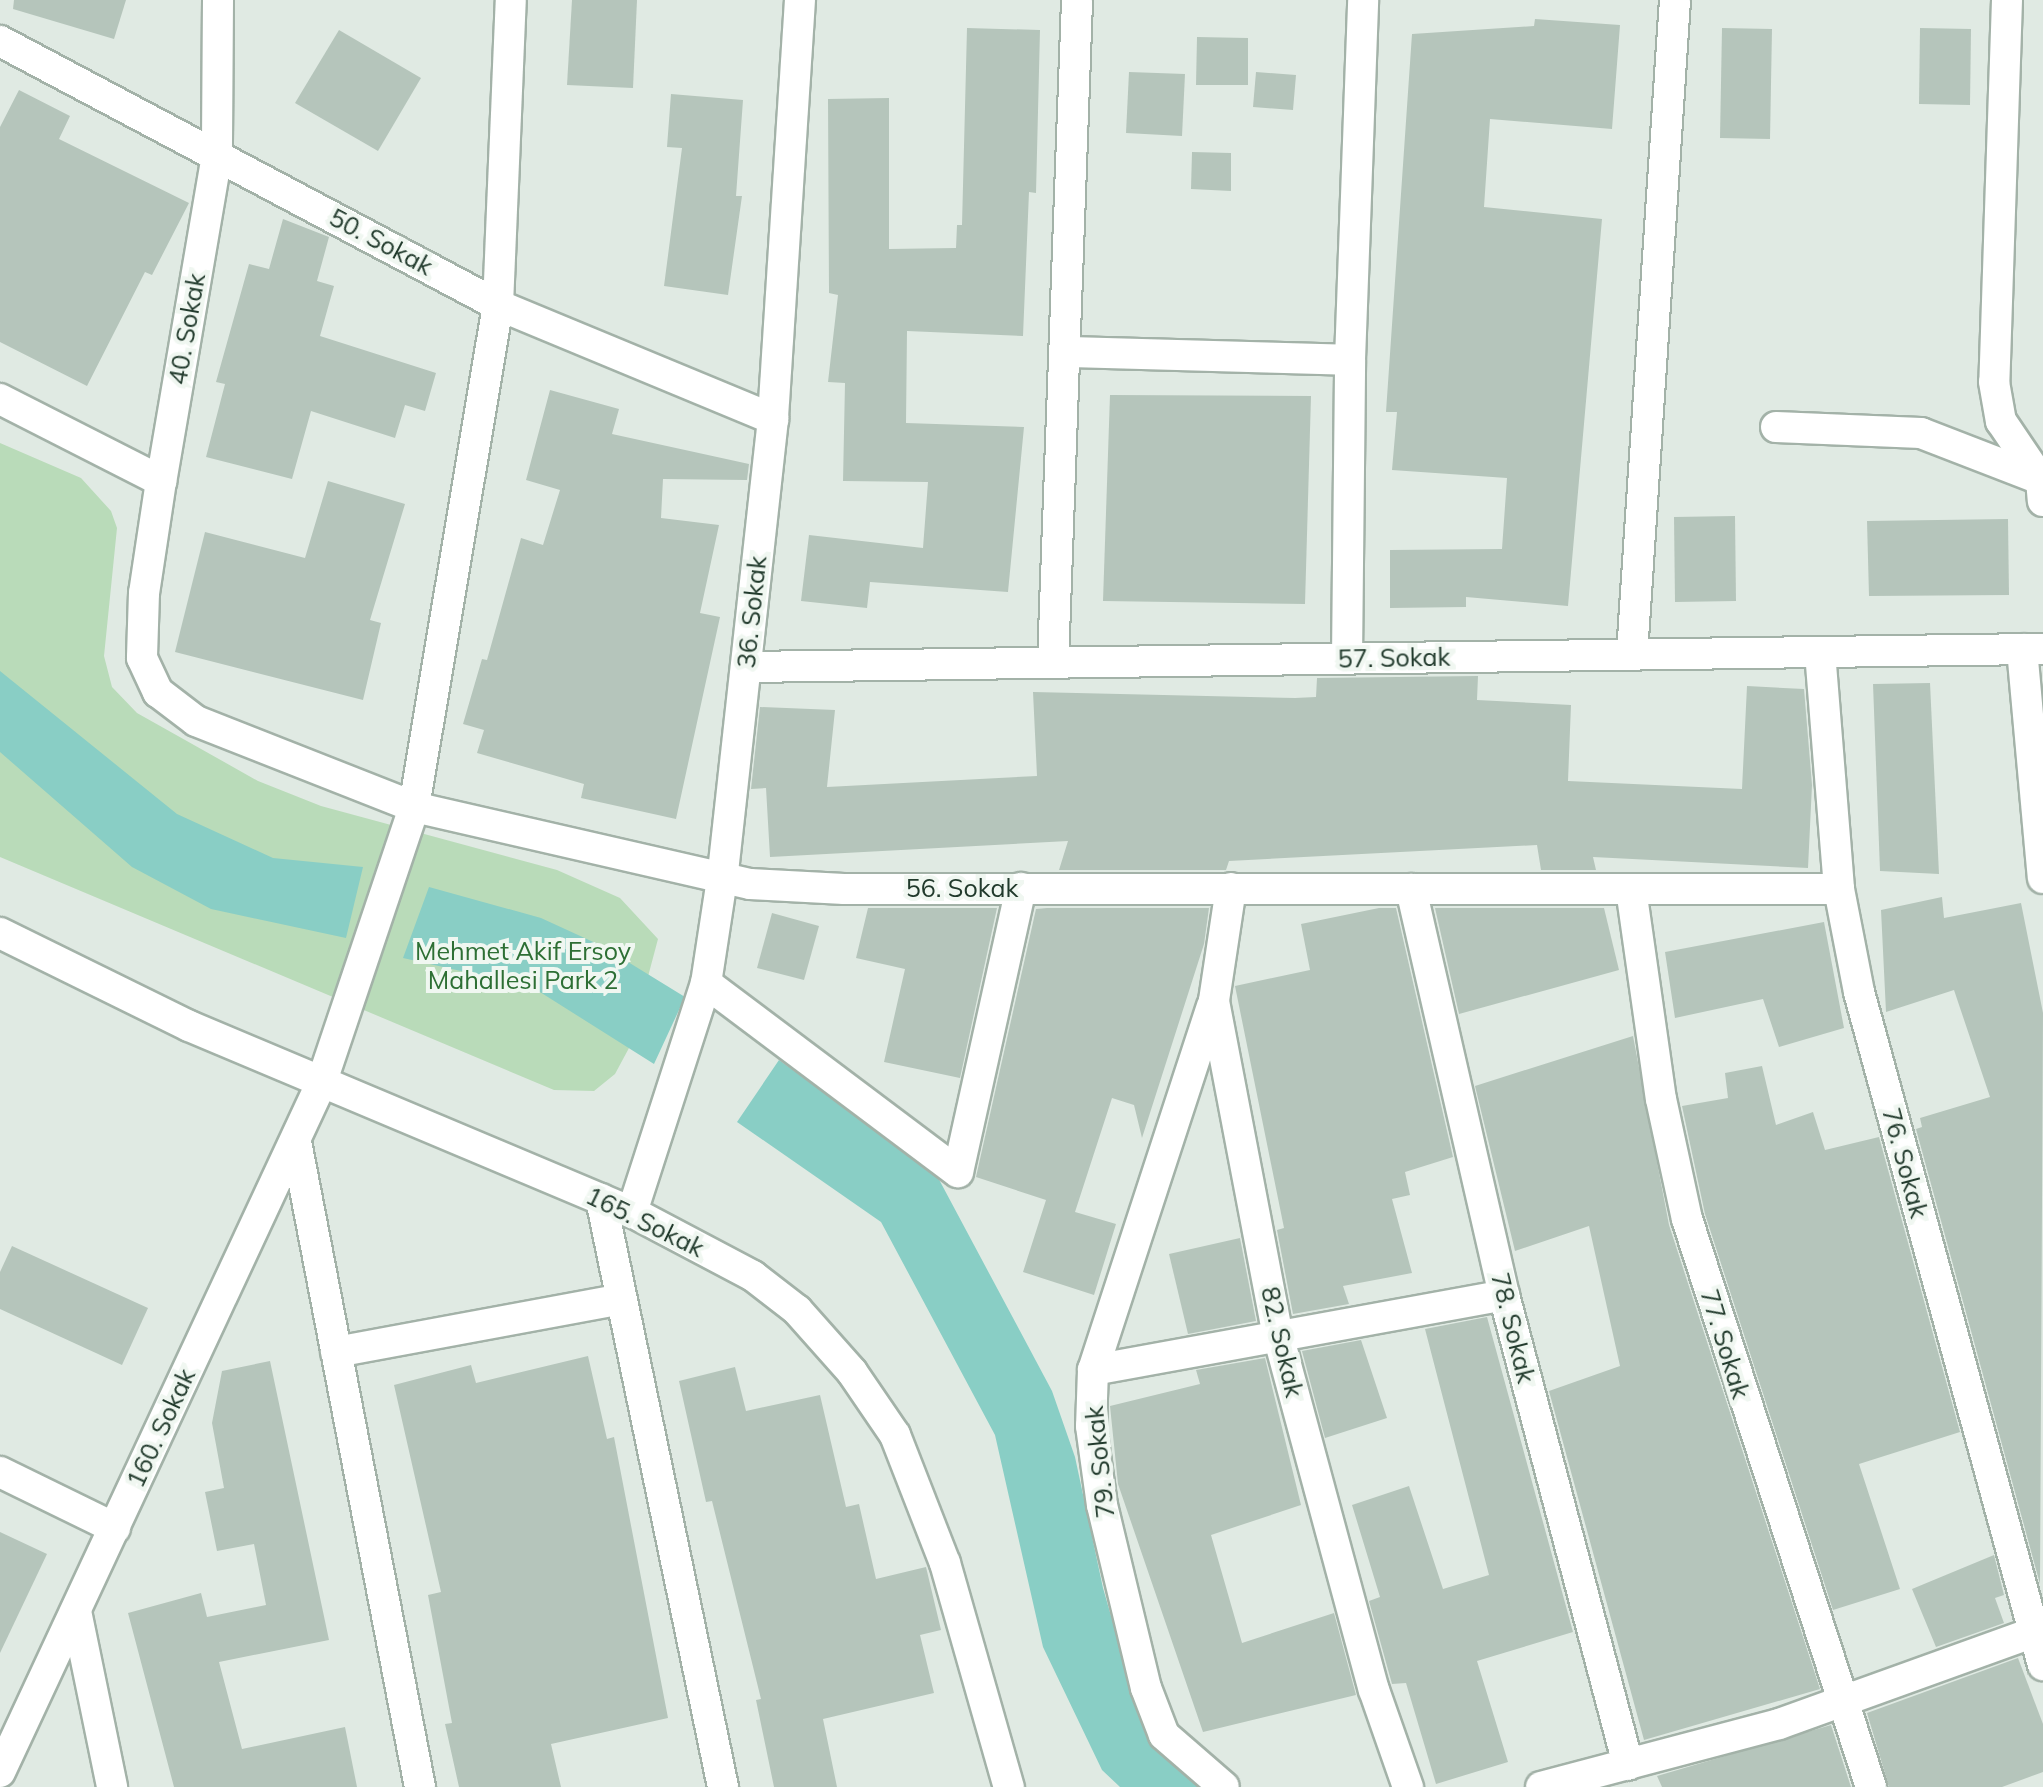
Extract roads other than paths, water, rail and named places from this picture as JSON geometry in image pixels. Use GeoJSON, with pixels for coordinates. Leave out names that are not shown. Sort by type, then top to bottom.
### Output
{"type":"FeatureCollection","features":[{"type":"Feature","properties":{"kind":"street","name":"40. Sokak"},"geometry":{"type":"LineString","coordinates":[[142,658],[144,593],[160,481],[217,155],[218,0]]}},
{"type":"Feature","properties":{"kind":"street","name":"160. Sokak"},"geometry":{"type":"LineString","coordinates":[[0,1772],[322,1084],[414,807],[498,305],[511,0]]}},
{"type":"Feature","properties":{"kind":"street","name":"36. Sokak"},"geometry":{"type":"LineString","coordinates":[[632,1212],[706,983],[722,879],[773,419],[800,0]]}},
{"type":"Feature","properties":{"kind":"street"},"geometry":{"type":"LineString","coordinates":[[1053,662],[1077,0]]}},
{"type":"Feature","properties":{"kind":"street"},"geometry":{"type":"LineString","coordinates":[[1346,658],[1350,360],[1363,0]]}},
{"type":"Feature","properties":{"kind":"street"},"geometry":{"type":"LineString","coordinates":[[1632,654],[1675,0]]}},
{"type":"Feature","properties":{"kind":"street"},"geometry":{"type":"LineString","coordinates":[[2007,0],[1994,382],[2001,422],[2042,487]]}},
{"type":"Feature","properties":{"kind":"street","name":"50. Sokak"},"geometry":{"type":"LineString","coordinates":[[0,41],[498,305],[773,419]]}},
{"type":"Feature","properties":{"kind":"street"},"geometry":{"type":"LineString","coordinates":[[1067,352],[1350,360]]}},
{"type":"Feature","properties":{"kind":"street"},"geometry":{"type":"LineString","coordinates":[[0,399],[160,481]]}},
{"type":"Feature","properties":{"kind":"street"},"geometry":{"type":"LineString","coordinates":[[1776,427],[1921,433],[2042,487]]}},
{"type":"Feature","properties":{"kind":"street"},"geometry":{"type":"LineString","coordinates":[[2032,649],[2043,875]]}},
{"type":"Feature","properties":{"kind":"street","name":"57. Sokak"},"geometry":{"type":"LineString","coordinates":[[746,667],[2032,649]]}},
{"type":"Feature","properties":{"kind":"street","name":"76. Sokak"},"geometry":{"type":"LineString","coordinates":[[1820,652],[1838,889],[1859,992],[2038,1631],[2043,1665]]}},
{"type":"Feature","properties":{"kind":"street","name":"56. Sokak"},"geometry":{"type":"LineString","coordinates":[[142,658],[158,692],[196,721],[414,807],[722,879],[844,889],[1838,889]]}},
{"type":"Feature","properties":{"kind":"street"},"geometry":{"type":"LineString","coordinates":[[706,983],[958,1172],[1021,888]]}},
{"type":"Feature","properties":{"kind":"street","name":"82. Sokak"},"geometry":{"type":"LineString","coordinates":[[1231,888],[1214,1001],[1278,1335],[1374,1690],[1408,1787]]}},
{"type":"Feature","properties":{"kind":"street","name":"78. Sokak"},"geometry":{"type":"LineString","coordinates":[[1411,889],[1504,1295],[1628,1765]]}},
{"type":"Feature","properties":{"kind":"street","name":"77. Sokak"},"geometry":{"type":"LineString","coordinates":[[1631,889],[1660,1099],[1687,1219],[1871,1787]]}},
{"type":"Feature","properties":{"kind":"street","name":"165. Sokak"},"geometry":{"type":"LineString","coordinates":[[0,933],[189,1026],[632,1212],[753,1276],[797,1310],[852,1372],[894,1435],[945,1563],[1009,1787]]}},
{"type":"Feature","properties":{"kind":"street","name":"79. Sokak"},"geometry":{"type":"LineString","coordinates":[[1214,1001],[1092,1370],[1091,1426],[1102,1506],[1146,1688],[1164,1734],[1224,1787]]}},
{"type":"Feature","properties":{"kind":"street"},"geometry":{"type":"LineString","coordinates":[[296,1142],[420,1787]]}},
{"type":"Feature","properties":{"kind":"street"},"geometry":{"type":"LineString","coordinates":[[601,1198],[723,1787]]}},
{"type":"Feature","properties":{"kind":"street"},"geometry":{"type":"LineString","coordinates":[[1092,1370],[1504,1295]]}},
{"type":"Feature","properties":{"kind":"street"},"geometry":{"type":"LineString","coordinates":[[336,1352],[622,1299]]}},
{"type":"Feature","properties":{"kind":"street"},"geometry":{"type":"LineString","coordinates":[[0,1472],[115,1528]]}},
{"type":"Feature","properties":{"kind":"street"},"geometry":{"type":"LineString","coordinates":[[76,1611],[112,1787]]}},
{"type":"Feature","properties":{"kind":"street"},"geometry":{"type":"LineString","coordinates":[[1541,1787],[1841,1703],[2038,1631]]}},
{"type":"Feature","properties":{"kind":"water"},"geometry":{"type":"Polygon","coordinates":[[[0,671],[177,814],[273,858],[363,867],[346,938],[211,909],[132,867],[0,752],[0,671]]]}},
{"type":"Feature","properties":{"kind":"water"},"geometry":{"type":"Polygon","coordinates":[[[429,887],[541,918],[602,946],[685,997],[654,1064],[532,987],[403,958],[429,887]]]}},
{"type":"Feature","properties":{"kind":"water"},"geometry":{"type":"Polygon","coordinates":[[[779,1060],[935,1172],[1052,1391],[1075,1457],[1103,1588],[1136,1703],[1204,1787],[1120,1787],[1102,1770],[1043,1647],[995,1435],[881,1222],[737,1122],[779,1060]]]}},
{"type":"Feature","properties":{"kind":"park label","name":"Mehmet Akif Ersoy Mahallesi Park 2"},"geometry":{"type":"Point","coordinates":[523,966]}}]}
